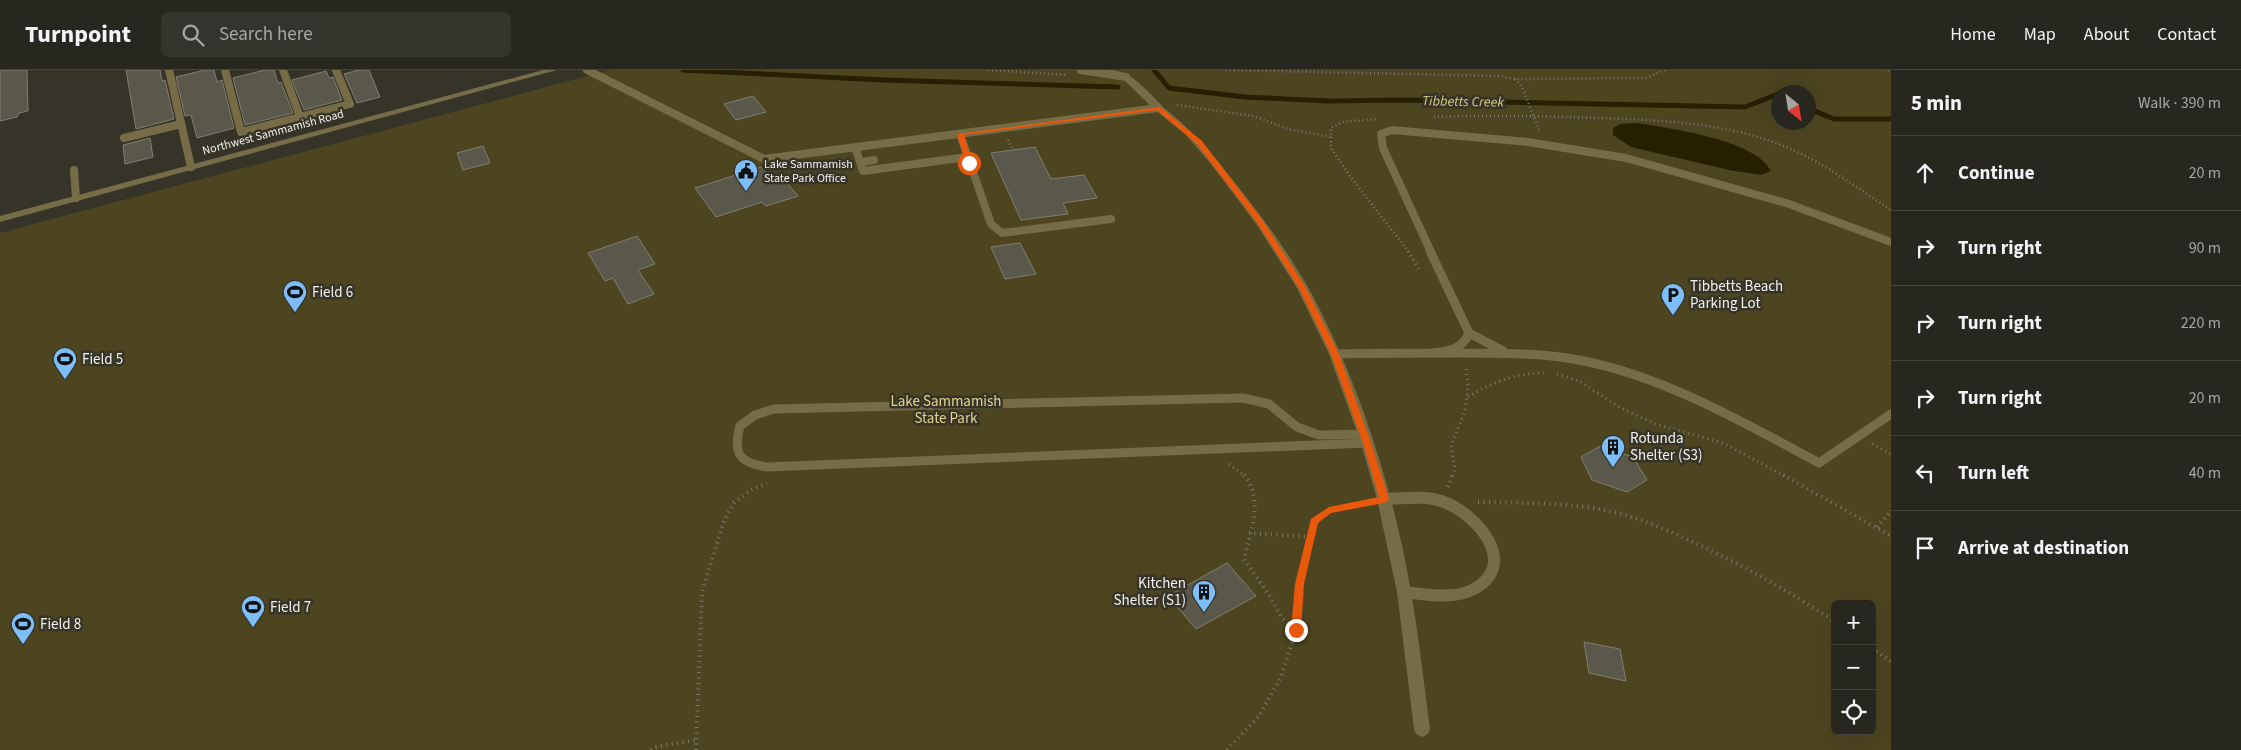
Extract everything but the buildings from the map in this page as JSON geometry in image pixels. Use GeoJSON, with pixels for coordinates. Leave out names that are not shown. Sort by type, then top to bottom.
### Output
{"type":"FeatureCollection","features":[{"type":"Feature","properties":{"kind":"street","name":"Northwest Sammamish Road"},"geometry":{"type":"LineString","coordinates":[[0,219],[553,70]]}},
{"type":"Feature","properties":{"kind":"street"},"geometry":{"type":"LineString","coordinates":[[1113,70],[1125,73],[1158,108],[1199,143],[1261,223],[1303,288],[1335,354],[1366,438],[1384,499],[1404,592],[1422,729]]}},
{"type":"Feature","properties":{"kind":"lane"},"geometry":{"type":"LineString","coordinates":[[169,70],[191,167]]}},
{"type":"Feature","properties":{"kind":"lane"},"geometry":{"type":"LineString","coordinates":[[225,70],[241,132],[350,104],[336,70]]}},
{"type":"Feature","properties":{"kind":"lane"},"geometry":{"type":"LineString","coordinates":[[283,70],[300,117]]}},
{"type":"Feature","properties":{"kind":"lane"},"geometry":{"type":"LineString","coordinates":[[587,70],[764,159],[1158,108]]}},
{"type":"Feature","properties":{"kind":"lane"},"geometry":{"type":"LineString","coordinates":[[1078,73],[1094,71],[1125,73]]}},
{"type":"Feature","properties":{"kind":"lane"},"geometry":{"type":"LineString","coordinates":[[124,138],[181,124]]}},
{"type":"Feature","properties":{"kind":"lane"},"geometry":{"type":"LineString","coordinates":[[1508,354],[1488,345],[1469,333],[1382,148],[1382,134],[1392,130],[1448,134],[1528,142],[1626,158],[1789,204],[1891,242]]}},
{"type":"Feature","properties":{"kind":"lane"},"geometry":{"type":"LineString","coordinates":[[960,134],[991,224],[1002,233],[1111,219]]}},
{"type":"Feature","properties":{"kind":"lane"},"geometry":{"type":"LineString","coordinates":[[855,147],[863,171],[967,157]]}},
{"type":"Feature","properties":{"kind":"lane"},"geometry":{"type":"LineString","coordinates":[[860,162],[874,160]]}},
{"type":"Feature","properties":{"kind":"lane"},"geometry":{"type":"LineString","coordinates":[[74,170],[76,198]]}},
{"type":"Feature","properties":{"kind":"lane"},"geometry":{"type":"LineString","coordinates":[[1432,353],[1455,350],[1462,347],[1467,341],[1469,333]]}},
{"type":"Feature","properties":{"kind":"lane"},"geometry":{"type":"LineString","coordinates":[[1335,354],[1479,353],[1539,355],[1599,364],[1657,384],[1735,418],[1818,463],[1891,414]]}},
{"type":"Feature","properties":{"kind":"lane"},"geometry":{"type":"LineString","coordinates":[[1243,398],[1269,404],[1297,427],[1319,435],[1366,438],[766,467],[748,464],[739,456],[736,448],[740,426],[756,415],[774,409],[1243,398]]}},
{"type":"Feature","properties":{"kind":"lane"},"geometry":{"type":"LineString","coordinates":[[1384,499],[1442,501],[1459,508],[1481,527],[1489,540],[1492,553],[1492,572],[1483,582],[1470,591],[1450,596],[1404,592]]}},
{"type":"Feature","properties":{"kind":"path"},"geometry":{"type":"LineString","coordinates":[[988,70],[1078,73]]}},
{"type":"Feature","properties":{"kind":"path"},"geometry":{"type":"LineString","coordinates":[[1226,70],[1500,76],[1515,79],[1646,78],[1665,70]]}},
{"type":"Feature","properties":{"kind":"path"},"geometry":{"type":"LineString","coordinates":[[1515,79],[1522,88],[1531,110]]}},
{"type":"Feature","properties":{"kind":"path"},"geometry":{"type":"LineString","coordinates":[[1331,137],[1332,148],[1336,156],[1411,254],[1423,276]]}},
{"type":"Feature","properties":{"kind":"path"},"geometry":{"type":"LineString","coordinates":[[1465,353],[1468,386],[1467,398],[1465,410],[1450,445],[1455,469],[1442,501],[1566,505],[1624,515],[1676,534],[1758,573],[1798,596],[1831,619]]}},
{"type":"Feature","properties":{"kind":"path"},"geometry":{"type":"LineString","coordinates":[[1467,398],[1497,381],[1516,376],[1545,373]]}},
{"type":"Feature","properties":{"kind":"path"},"geometry":{"type":"LineString","coordinates":[[1555,374],[1579,381],[1621,408],[1656,424],[1723,442],[1891,536]]}},
{"type":"Feature","properties":{"kind":"path"},"geometry":{"type":"LineString","coordinates":[[1221,461],[1241,470],[1250,484],[1257,504],[1255,519],[1249,533],[1244,559],[1271,598],[1281,617],[1296,630]]}},
{"type":"Feature","properties":{"kind":"path"},"geometry":{"type":"LineString","coordinates":[[696,750],[702,592],[724,521],[734,503],[750,490],[773,481]]}},
{"type":"Feature","properties":{"kind":"path"},"geometry":{"type":"LineString","coordinates":[[1227,750],[1259,716],[1280,677],[1296,630],[1299,584],[1314,522],[1329,510],[1384,499]]}},
{"type":"Feature","properties":{"kind":"path"},"geometry":{"type":"LineString","coordinates":[[1877,528],[1891,511]]}},
{"type":"Feature","properties":{"kind":"path"},"geometry":{"type":"LineString","coordinates":[[1249,533],[1310,538]]}},
{"type":"Feature","properties":{"kind":"path"},"geometry":{"type":"LineString","coordinates":[[1876,651],[1891,661]]}},
{"type":"Feature","properties":{"kind":"path"},"geometry":{"type":"LineString","coordinates":[[651,750],[655,747],[696,740]]}},
{"type":"Feature","properties":{"kind":"green space","name":"Lake Sammamish State Park"},"geometry":{"type":"Polygon","coordinates":[[[610,70],[1891,70],[1891,750],[0,750],[0,233],[610,70]]]}},
{"type":"Feature","properties":{"kind":"shaded area"},"geometry":{"type":"Polygon","coordinates":[[[1637,123],[1689,132],[1731,144],[1749,151],[1762,160],[1771,171],[1761,175],[1729,170],[1631,147],[1613,135],[1613,128],[1620,124],[1637,123]]]}},
{"type":"Feature","properties":{"kind":"waterway"},"geometry":{"type":"LineString","coordinates":[[683,70],[884,80],[1118,87]]}},
{"type":"Feature","properties":{"kind":"waterway","name":"Tibbetts Creek"},"geometry":{"type":"LineString","coordinates":[[1154,70],[1169,88],[1245,97],[1329,101],[1402,100],[1745,107],[1771,97]]}},
{"type":"Feature","properties":{"kind":"waterway","name":"Tibbetts Creek"},"geometry":{"type":"LineString","coordinates":[[1816,111],[1834,119],[1891,119]]}},
{"type":"Feature","properties":{"kind":"place","name":"Lake Sammamish State Park Office"},"geometry":{"type":"Point","coordinates":[746,192]}},
{"type":"Feature","properties":{"kind":"place","name":"Field 6"},"geometry":{"type":"Point","coordinates":[295,313]}},
{"type":"Feature","properties":{"kind":"place","name":"Tibbetts Beach Parking Lot"},"geometry":{"type":"Point","coordinates":[1673,316]}},
{"type":"Feature","properties":{"kind":"place","name":"Field 5"},"geometry":{"type":"Point","coordinates":[65,380]}},
{"type":"Feature","properties":{"kind":"place","name":"Rotunda Shelter (S3)"},"geometry":{"type":"Point","coordinates":[1613,468]}},
{"type":"Feature","properties":{"kind":"place","name":"Kitchen Shelter (S1)"},"geometry":{"type":"Point","coordinates":[1204,613]}},
{"type":"Feature","properties":{"kind":"place","name":"Field 7"},"geometry":{"type":"Point","coordinates":[253,628]}},
{"type":"Feature","properties":{"kind":"place","name":"Field 8"},"geometry":{"type":"Point","coordinates":[23,645]}},
{"type":"Feature","properties":{"kind":"route"},"geometry":{"type":"LineString","coordinates":[[969,163],[960,134],[1158,108],[1190,133],[1199,143],[1261,223],[1303,288],[1335,354],[1367,443],[1384,499],[1329,510],[1314,522],[1299,584],[1296,630]]}}]}
